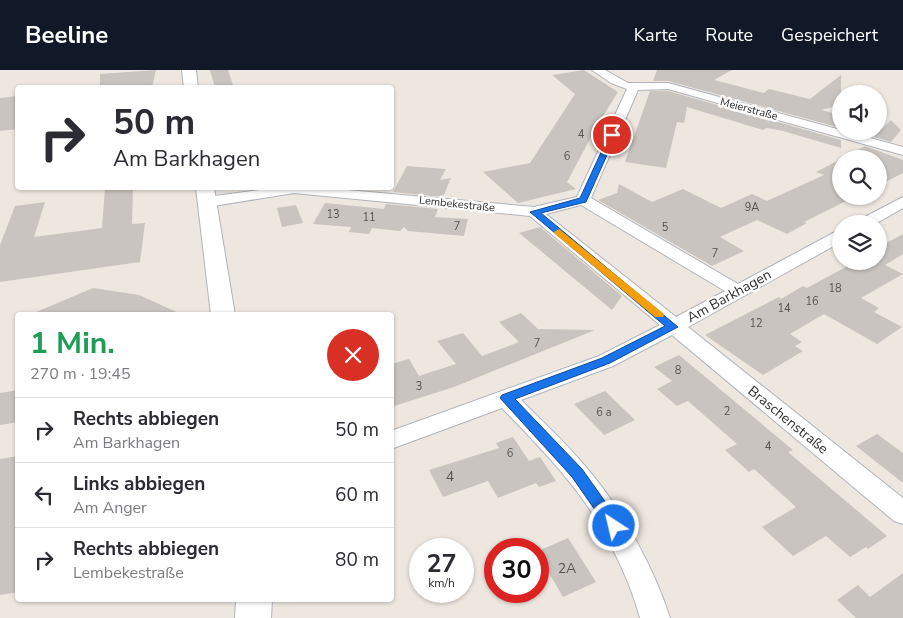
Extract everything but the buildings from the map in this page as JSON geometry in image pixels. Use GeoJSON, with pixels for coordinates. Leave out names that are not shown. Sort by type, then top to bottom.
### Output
{"type":"FeatureCollection","features":[{"type":"Feature","properties":{"kind":"street"},"geometry":{"type":"LineString","coordinates":[[188,70],[190,85]]}},
{"type":"Feature","properties":{"kind":"street","name":"Meierstraße"},"geometry":{"type":"LineString","coordinates":[[597,70],[621,84],[634,87],[668,86],[903,151]]}},
{"type":"Feature","properties":{"kind":"street"},"geometry":{"type":"LineString","coordinates":[[634,87],[583,200],[738,291]]}},
{"type":"Feature","properties":{"kind":"street","name":"Lembekestraße"},"geometry":{"type":"LineString","coordinates":[[206,195],[279,190]]}},
{"type":"Feature","properties":{"kind":"street","name":"Lembekestraße"},"geometry":{"type":"LineString","coordinates":[[304,190],[534,212],[583,200]]}},
{"type":"Feature","properties":{"kind":"street"},"geometry":{"type":"LineString","coordinates":[[206,195],[224,312]]}},
{"type":"Feature","properties":{"kind":"street"},"geometry":{"type":"LineString","coordinates":[[879,215],[903,202]]}},
{"type":"Feature","properties":{"kind":"street","name":"Braschenstraße"},"geometry":{"type":"LineString","coordinates":[[534,212],[903,513]]}},
{"type":"Feature","properties":{"kind":"street","name":"Am Barkhagen"},"geometry":{"type":"LineString","coordinates":[[394,439],[606,360],[673,327],[832,240]]}},
{"type":"Feature","properties":{"kind":"street"},"geometry":{"type":"LineString","coordinates":[[506,398],[577,473],[614,526],[650,597],[655,618]]}},
{"type":"Feature","properties":{"kind":"street"},"geometry":{"type":"LineString","coordinates":[[253,618],[254,602]]}},
{"type":"Feature","properties":{"kind":"slow traffic"},"geometry":{"type":"LineString","coordinates":[[559,232],[659,315]]}},
{"type":"Feature","properties":{"kind":"route"},"geometry":{"type":"LineString","coordinates":[[612,135],[583,200],[534,212],[673,327],[606,360],[506,398],[577,473],[614,526]]}}]}
